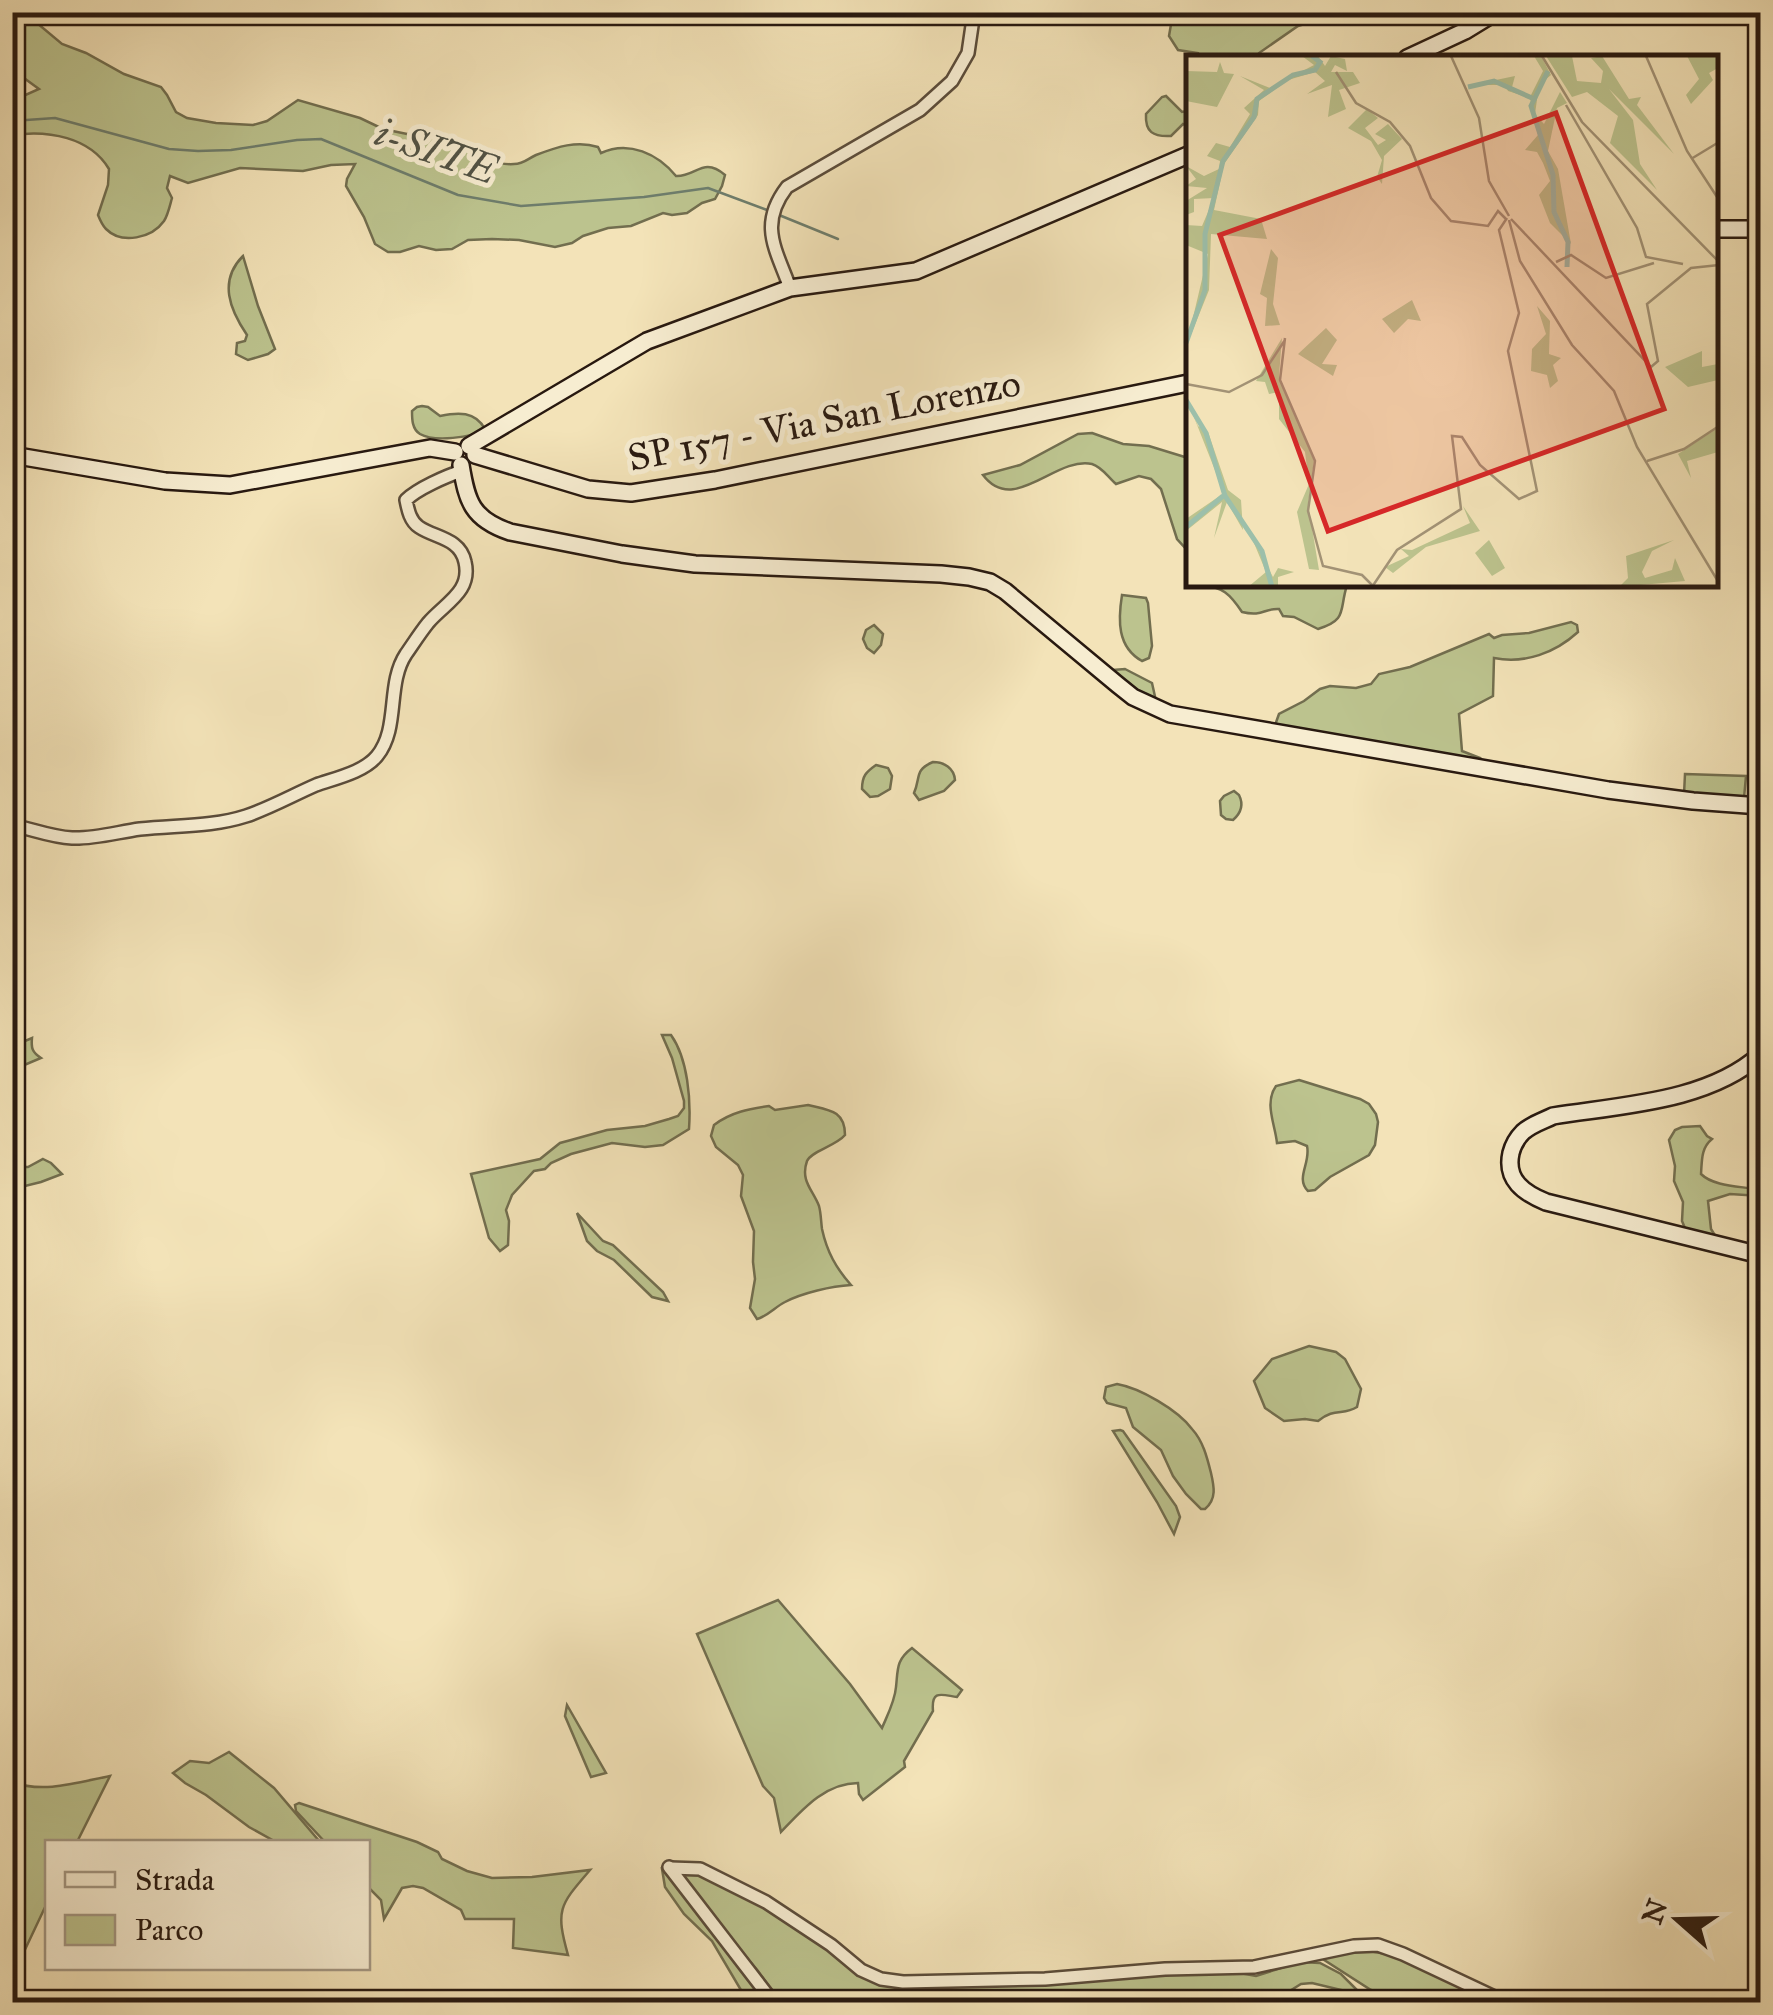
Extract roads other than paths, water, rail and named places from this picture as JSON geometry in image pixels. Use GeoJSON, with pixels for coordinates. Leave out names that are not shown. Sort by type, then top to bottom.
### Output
{"type":"FeatureCollection","features":[{"type":"Feature","properties":{"kind":"street"},"geometry":{"type":"LineString","coordinates":[[790,288],[771,233],[771,219],[779,198],[787,187],[920,110],[952,81],[968,52],[974,12]]}},
{"type":"Feature","properties":{"kind":"street"},"geometry":{"type":"LineString","coordinates":[[1413,55],[1496,12]]}},
{"type":"Feature","properties":{"kind":"street"},"geometry":{"type":"LineString","coordinates":[[12,825],[75,838],[207,824],[248,816],[368,765],[380,753],[388,736],[402,660],[429,622],[466,582],[465,559],[458,548],[445,537],[417,526],[409,514],[406,500],[416,490],[449,475],[464,458],[647,341],[790,288],[916,271],[1186,156]]}},
{"type":"Feature","properties":{"kind":"street"},"geometry":{"type":"LineString","coordinates":[[1718,229],[1760,229]]}},
{"type":"Feature","properties":{"kind":"street","name":"SP 157 - Via San Lorenzo"},"geometry":{"type":"LineString","coordinates":[[12,455],[165,480],[230,484],[430,448],[588,489],[631,494],[1186,383]]}},
{"type":"Feature","properties":{"kind":"street"},"geometry":{"type":"LineString","coordinates":[[464,458],[469,502],[478,516],[493,526],[528,536],[695,564],[926,573],[990,582],[1032,611],[1118,685],[1170,714],[1608,790],[1760,806]]}},
{"type":"Feature","properties":{"kind":"street"},"geometry":{"type":"LineString","coordinates":[[1760,1055],[1736,1074],[1683,1094],[1553,1116],[1535,1124],[1514,1144],[1510,1174],[1530,1195],[1546,1202],[1760,1256]]}},
{"type":"Feature","properties":{"kind":"street"},"geometry":{"type":"LineString","coordinates":[[773,2002],[668,1866],[700,1869],[766,1902],[861,1970],[903,1982],[1243,1968],[1354,1946],[1378,1946],[1505,2002]]}},
{"type":"Feature","properties":{"kind":"waterway","name":"i-SITE"},"geometry":{"type":"LineString","coordinates":[[12,121],[55,118],[169,149],[198,151],[321,139],[458,195],[521,206],[708,188],[767,210]]}},
{"type":"Feature","properties":{"kind":"waterway","name":"i-SITE"},"geometry":{"type":"LineString","coordinates":[[779,215],[838,239]]}}]}
